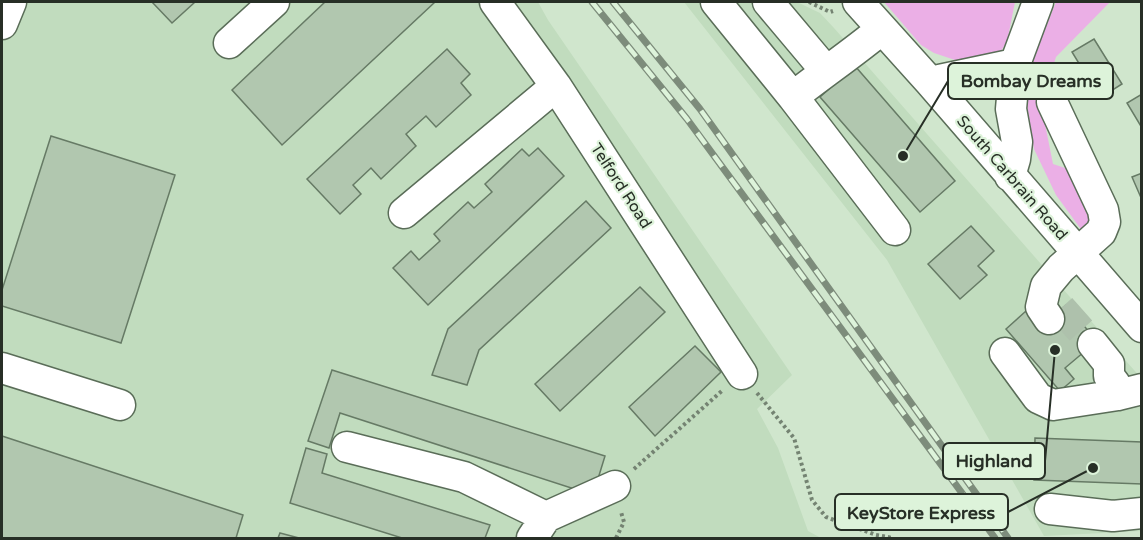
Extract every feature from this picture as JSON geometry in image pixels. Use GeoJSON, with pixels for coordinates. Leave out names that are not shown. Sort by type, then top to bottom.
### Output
{"type":"FeatureCollection","features":[{"type":"Feature","properties":{"kind":"street"},"geometry":{"type":"LineString","coordinates":[[2,24],[11,2]]}},
{"type":"Feature","properties":{"kind":"street"},"geometry":{"type":"LineString","coordinates":[[229,43],[274,2]]}},
{"type":"Feature","properties":{"kind":"street","name":"Telford Road"},"geometry":{"type":"LineString","coordinates":[[495,2],[556,86],[742,374]]}},
{"type":"Feature","properties":{"kind":"street"},"geometry":{"type":"LineString","coordinates":[[717,2],[895,230]]}},
{"type":"Feature","properties":{"kind":"street"},"geometry":{"type":"LineString","coordinates":[[768,2],[826,71]]}},
{"type":"Feature","properties":{"kind":"street","name":"South Carbrain Road"},"geometry":{"type":"LineString","coordinates":[[858,2],[1142,327]]}},
{"type":"Feature","properties":{"kind":"street"},"geometry":{"type":"LineString","coordinates":[[1010,176],[1017,142],[1011,109],[1015,63],[1038,2]]}},
{"type":"Feature","properties":{"kind":"street"},"geometry":{"type":"LineString","coordinates":[[793,97],[882,29]]}},
{"type":"Feature","properties":{"kind":"street"},"geometry":{"type":"LineString","coordinates":[[930,82],[1015,63]]}},
{"type":"Feature","properties":{"kind":"street"},"geometry":{"type":"LineString","coordinates":[[404,213],[556,86]]}},
{"type":"Feature","properties":{"kind":"street"},"geometry":{"type":"LineString","coordinates":[[1052,102],[1103,210],[1105,222],[1101,232],[1061,268],[1052,304]]}},
{"type":"Feature","properties":{"kind":"street"},"geometry":{"type":"LineString","coordinates":[[1005,353],[1038,398],[1053,405],[1123,387],[1109,364],[1086,350]]}},
{"type":"Feature","properties":{"kind":"street"},"geometry":{"type":"LineString","coordinates":[[2,368],[120,405]]}},
{"type":"Feature","properties":{"kind":"street"},"geometry":{"type":"LineString","coordinates":[[348,447],[464,477],[539,528],[615,486]]}},
{"type":"Feature","properties":{"kind":"street"},"geometry":{"type":"LineString","coordinates":[[1050,509],[1113,516],[1142,513]]}},
{"type":"Feature","properties":{"kind":"path"},"geometry":{"type":"LineString","coordinates":[[615,486],[742,374],[794,438],[812,500],[826,517],[876,535],[893,538]]}},
{"type":"Feature","properties":{"kind":"shaded area"},"geometry":{"type":"Polygon","coordinates":[[[2,2],[538,2],[548,20],[792,375],[757,409],[778,448],[808,531],[821,538],[2,538],[2,2]]]}},
{"type":"Feature","properties":{"kind":"shaded area"},"geometry":{"type":"Polygon","coordinates":[[[684,2],[797,2],[820,13],[1141,378],[1141,531],[1044,536],[887,260],[684,2]]]}},
{"type":"Feature","properties":{"kind":"shaded area"},"geometry":{"type":"Polygon","coordinates":[[[884,2],[1015,2],[1007,42],[998,55],[964,63],[934,53],[921,45],[884,2]]]}},
{"type":"Feature","properties":{"kind":"shaded area"},"geometry":{"type":"Polygon","coordinates":[[[1056,2],[1110,2],[1056,57],[1041,104],[1053,164],[1074,171],[1096,220],[1083,232],[1056,195],[1034,149],[1025,93],[1035,54],[1056,2]]]}},
{"type":"Feature","properties":{"kind":"building"},"geometry":{"type":"Polygon","coordinates":[[[152,2],[195,2],[172,23],[152,2]]]}},
{"type":"Feature","properties":{"kind":"building"},"geometry":{"type":"Polygon","coordinates":[[[325,2],[435,2],[282,145],[232,90],[325,2]]]}},
{"type":"Feature","properties":{"kind":"building"},"geometry":{"type":"Polygon","coordinates":[[[1094,39],[1122,84],[1100,98],[1072,52],[1094,39]]]}},
{"type":"Feature","properties":{"kind":"building"},"geometry":{"type":"Polygon","coordinates":[[[447,49],[470,74],[461,83],[471,95],[436,127],[426,116],[406,134],[416,146],[381,179],[371,168],[353,185],[361,194],[340,214],[307,179],[447,49]]]}},
{"type":"Feature","properties":{"kind":"building"},"geometry":{"type":"Polygon","coordinates":[[[855,66],[955,181],[920,212],[820,97],[855,66]]]}},
{"type":"Feature","properties":{"kind":"building"},"geometry":{"type":"Polygon","coordinates":[[[1142,94],[1142,128],[1127,103],[1142,94]]]}},
{"type":"Feature","properties":{"kind":"building"},"geometry":{"type":"Polygon","coordinates":[[[51,136],[175,175],[121,343],[2,306],[2,290],[51,136]]]}},
{"type":"Feature","properties":{"kind":"building"},"geometry":{"type":"Polygon","coordinates":[[[538,148],[564,176],[428,305],[393,268],[411,251],[419,260],[440,241],[434,234],[468,202],[474,208],[492,192],[485,184],[522,149],[529,156],[538,148]]]}},
{"type":"Feature","properties":{"kind":"building"},"geometry":{"type":"Polygon","coordinates":[[[1142,173],[1142,200],[1132,177],[1142,173]]]}},
{"type":"Feature","properties":{"kind":"building"},"geometry":{"type":"Polygon","coordinates":[[[586,201],[611,228],[479,350],[467,385],[432,375],[448,329],[586,201]]]}},
{"type":"Feature","properties":{"kind":"building"},"geometry":{"type":"Polygon","coordinates":[[[971,226],[994,251],[978,266],[987,275],[960,299],[928,264],[971,226]]]}},
{"type":"Feature","properties":{"kind":"building"},"geometry":{"type":"Polygon","coordinates":[[[640,287],[665,312],[560,411],[535,384],[640,287]]]}},
{"type":"Feature","properties":{"kind":"building"},"geometry":{"type":"Polygon","coordinates":[[[1066,305],[1097,341],[1065,368],[1074,379],[1060,391],[1006,329],[1026,311],[1040,327],[1066,305]]]}},
{"type":"Feature","properties":{"kind":"building"},"geometry":{"type":"Polygon","coordinates":[[[695,346],[721,372],[655,436],[629,407],[695,346]]]}},
{"type":"Feature","properties":{"kind":"building"},"geometry":{"type":"Polygon","coordinates":[[[332,370],[605,456],[593,495],[340,413],[329,448],[308,441],[332,370]]]}},
{"type":"Feature","properties":{"kind":"building"},"geometry":{"type":"Polygon","coordinates":[[[2,436],[243,515],[236,538],[2,538],[2,436]]]}},
{"type":"Feature","properties":{"kind":"building"},"geometry":{"type":"Polygon","coordinates":[[[1035,438],[1142,442],[1142,484],[1034,480],[1035,438]]]}},
{"type":"Feature","properties":{"kind":"building"},"geometry":{"type":"Polygon","coordinates":[[[306,448],[327,454],[322,473],[490,525],[485,538],[402,538],[290,503],[306,448]]]}},
{"type":"Feature","properties":{"kind":"building"},"geometry":{"type":"Polygon","coordinates":[[[280,533],[299,538],[278,538],[280,533]]]}},
{"type":"Feature","properties":{"kind":"tunnel"},"geometry":{"type":"LineString","coordinates":[[1061,308],[1093,344]]}},
{"type":"Feature","properties":{"kind":"railway"},"geometry":{"type":"LineString","coordinates":[[592,2],[687,119],[995,538]]}},
{"type":"Feature","properties":{"kind":"railway"},"geometry":{"type":"LineString","coordinates":[[613,2],[700,109],[1008,538]]}},
{"type":"Feature","properties":{"kind":"place","name":"Bombay Dreams"},"geometry":{"type":"Point","coordinates":[903,156]}},
{"type":"Feature","properties":{"kind":"place","name":"Highland"},"geometry":{"type":"Point","coordinates":[1055,350]}},
{"type":"Feature","properties":{"kind":"place","name":"KeyStore Express"},"geometry":{"type":"Point","coordinates":[1093,468]}}]}
